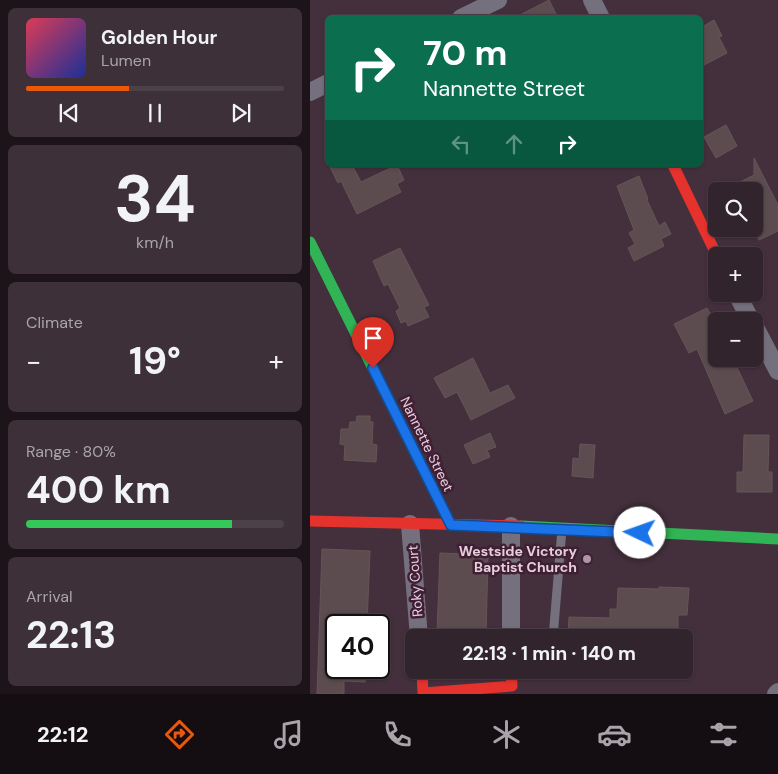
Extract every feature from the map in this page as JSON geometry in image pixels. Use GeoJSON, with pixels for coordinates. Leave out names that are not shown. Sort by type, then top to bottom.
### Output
{"type":"FeatureCollection","features":[{"type":"Feature","properties":{"kind":"street"},"geometry":{"type":"LineString","coordinates":[[467,15],[498,0]]}},
{"type":"Feature","properties":{"kind":"street"},"geometry":{"type":"LineString","coordinates":[[592,0],[600,15]]}},
{"type":"Feature","properties":{"kind":"street"},"geometry":{"type":"LineString","coordinates":[[310,92],[325,84]]}},
{"type":"Feature","properties":{"kind":"street"},"geometry":{"type":"LineString","coordinates":[[674,167],[714,247]]}},
{"type":"Feature","properties":{"kind":"street","name":"Nannette Street"},"geometry":{"type":"LineString","coordinates":[[310,242],[451,525]]}},
{"type":"Feature","properties":{"kind":"street"},"geometry":{"type":"LineString","coordinates":[[763,343],[778,371]]}},
{"type":"Feature","properties":{"kind":"street"},"geometry":{"type":"LineString","coordinates":[[310,521],[510,526],[778,539]]}},
{"type":"Feature","properties":{"kind":"street","name":"Roky Court"},"geometry":{"type":"LineString","coordinates":[[410,524],[418,629]]}},
{"type":"Feature","properties":{"kind":"street"},"geometry":{"type":"LineString","coordinates":[[510,526],[511,629]]}},
{"type":"Feature","properties":{"kind":"street"},"geometry":{"type":"LineString","coordinates":[[422,679],[423,693],[512,686],[512,679]]}},
{"type":"Feature","properties":{"kind":"lane"},"geometry":{"type":"LineString","coordinates":[[554,629],[562,529]]}},
{"type":"Feature","properties":{"kind":"building"},"geometry":{"type":"Polygon","coordinates":[[[549,0],[556,15],[520,15],[549,0]]]}},
{"type":"Feature","properties":{"kind":"building"},"geometry":{"type":"Polygon","coordinates":[[[714,20],[722,36],[719,37],[727,53],[703,65],[703,26],[714,20]]]}},
{"type":"Feature","properties":{"kind":"building"},"geometry":{"type":"Polygon","coordinates":[[[726,125],[737,146],[716,158],[704,137],[726,125]]]}},
{"type":"Feature","properties":{"kind":"building"},"geometry":{"type":"Polygon","coordinates":[[[754,158],[778,205],[778,231],[759,240],[758,237],[763,237],[763,182],[740,182],[754,175],[754,158]]]}},
{"type":"Feature","properties":{"kind":"building"},"geometry":{"type":"Polygon","coordinates":[[[330,167],[353,167],[361,182],[393,167],[398,167],[404,180],[397,184],[401,192],[357,214],[341,181],[338,183],[330,167]]]}},
{"type":"Feature","properties":{"kind":"building"},"geometry":{"type":"Polygon","coordinates":[[[639,176],[659,226],[665,222],[671,234],[661,239],[664,246],[634,261],[628,248],[635,244],[629,233],[634,230],[617,186],[639,176]]]}},
{"type":"Feature","properties":{"kind":"building"},"geometry":{"type":"Polygon","coordinates":[[[400,248],[429,305],[424,307],[429,317],[408,326],[406,321],[401,323],[396,311],[400,308],[388,284],[384,286],[373,261],[400,248]]]}},
{"type":"Feature","properties":{"kind":"building"},"geometry":{"type":"Polygon","coordinates":[[[707,308],[709,312],[708,367],[737,367],[753,401],[725,414],[697,349],[689,353],[674,324],[707,308]]]}},
{"type":"Feature","properties":{"kind":"building"},"geometry":{"type":"Polygon","coordinates":[[[473,358],[490,393],[508,385],[515,398],[471,420],[457,392],[445,398],[434,378],[473,358]]]}},
{"type":"Feature","properties":{"kind":"building"},"geometry":{"type":"Polygon","coordinates":[[[357,416],[370,416],[370,422],[373,422],[372,444],[377,445],[376,462],[344,460],[345,445],[340,444],[341,429],[349,429],[350,422],[356,422],[357,416]]]}},
{"type":"Feature","properties":{"kind":"building"},"geometry":{"type":"Polygon","coordinates":[[[490,433],[496,447],[487,450],[490,457],[473,464],[464,445],[490,433]]]}},
{"type":"Feature","properties":{"kind":"building"},"geometry":{"type":"Polygon","coordinates":[[[744,435],[769,435],[768,472],[772,472],[772,492],[737,492],[737,472],[743,472],[744,435]]]}},
{"type":"Feature","properties":{"kind":"building"},"geometry":{"type":"Polygon","coordinates":[[[580,444],[595,445],[593,478],[572,476],[573,458],[579,459],[580,444]]]}},
{"type":"Feature","properties":{"kind":"building"},"geometry":{"type":"Polygon","coordinates":[[[322,549],[370,551],[367,614],[325,614],[325,679],[365,679],[365,682],[344,681],[344,694],[317,694],[322,549]]]}},
{"type":"Feature","properties":{"kind":"building"},"geometry":{"type":"Polygon","coordinates":[[[440,553],[488,555],[486,629],[437,629],[440,553]]]}},
{"type":"Feature","properties":{"kind":"building"},"geometry":{"type":"Polygon","coordinates":[[[659,587],[689,588],[687,615],[678,615],[678,629],[568,629],[569,617],[610,618],[610,609],[617,609],[618,588],[659,589],[659,587]]]}},
{"type":"Feature","properties":{"kind":"traffic: fast"},"geometry":{"type":"LineString","coordinates":[[310,242],[451,525]]}},
{"type":"Feature","properties":{"kind":"traffic: fast"},"geometry":{"type":"LineString","coordinates":[[521,526],[778,539]]}},
{"type":"Feature","properties":{"kind":"traffic: jam"},"geometry":{"type":"LineString","coordinates":[[674,167],[713,247]]}},
{"type":"Feature","properties":{"kind":"traffic: jam"},"geometry":{"type":"LineString","coordinates":[[310,521],[521,526]]}},
{"type":"Feature","properties":{"kind":"traffic: jam"},"geometry":{"type":"LineString","coordinates":[[422,679],[423,693],[512,686],[512,679]]}},
{"type":"Feature","properties":{"kind":"place","name":"Westside Victory Baptist Church"},"geometry":{"type":"Point","coordinates":[587,559]}},
{"type":"Feature","properties":{"kind":"route"},"geometry":{"type":"LineString","coordinates":[[373,368],[451,525],[640,533]]}}]}
